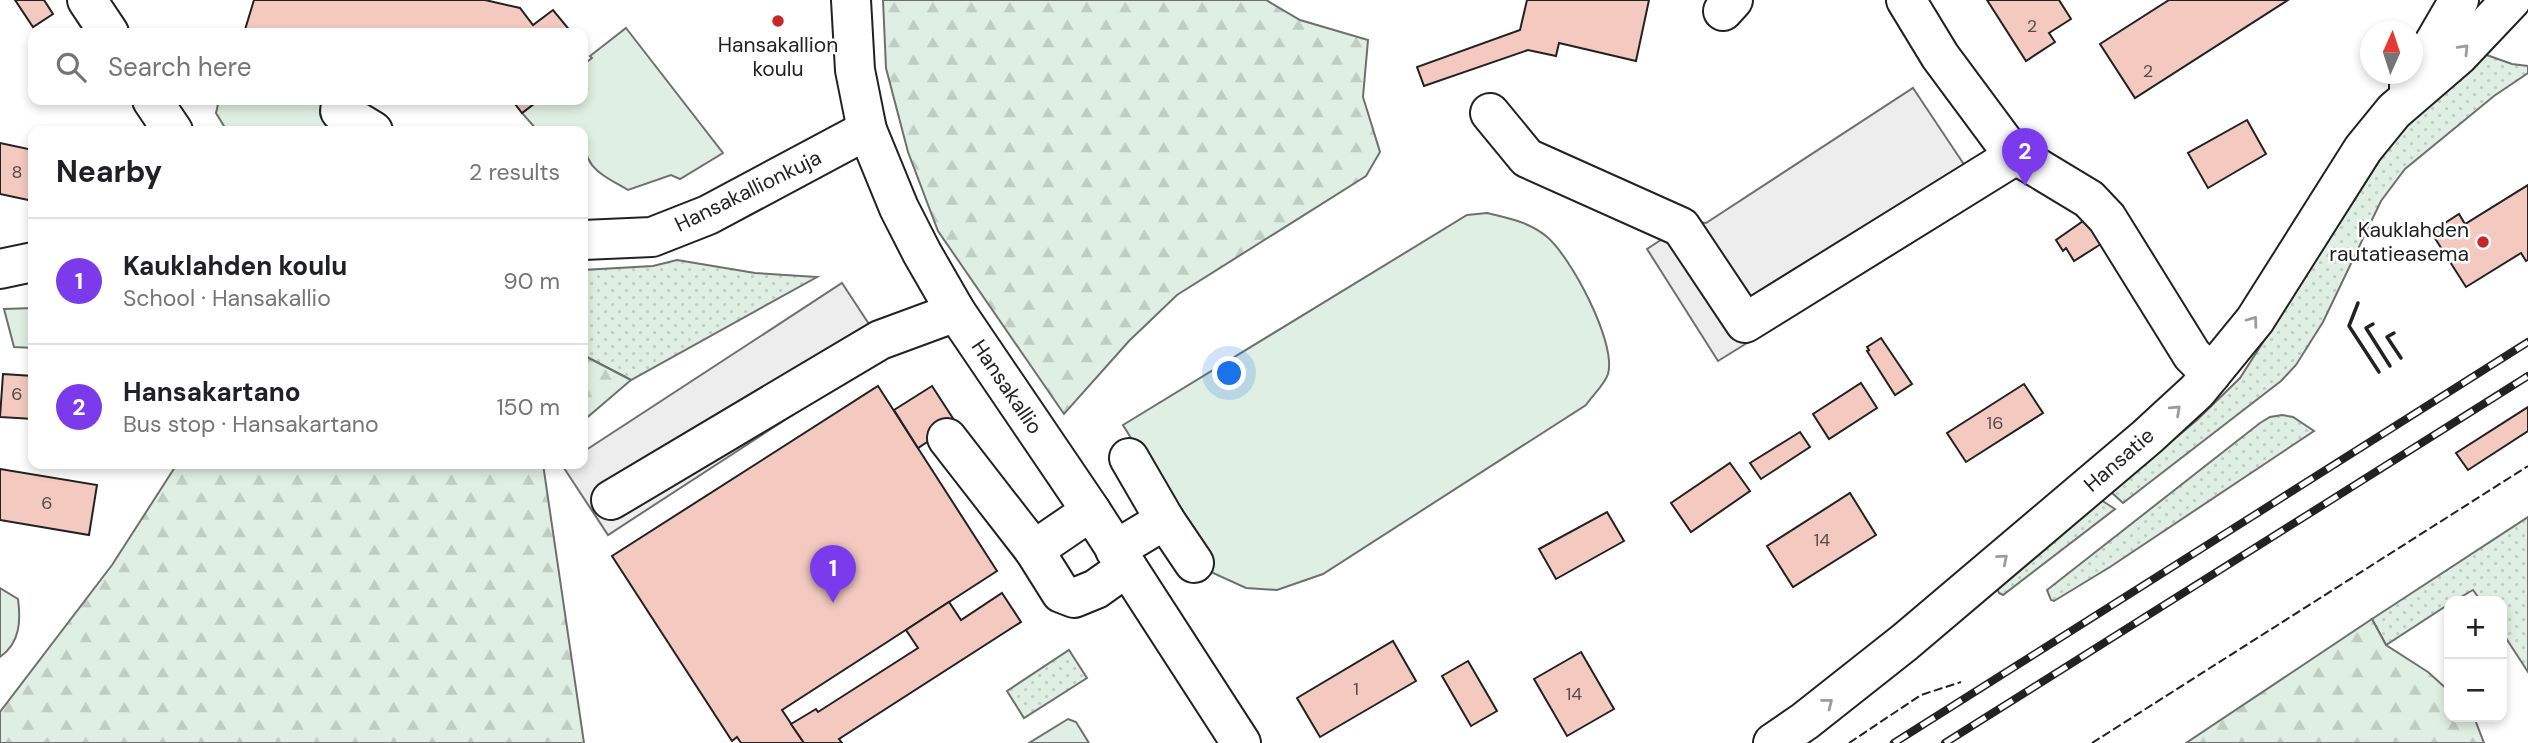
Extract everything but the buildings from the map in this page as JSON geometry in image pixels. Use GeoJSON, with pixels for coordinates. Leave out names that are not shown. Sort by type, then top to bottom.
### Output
{"type":"FeatureCollection","features":[{"type":"Feature","properties":{"kind":"street"},"geometry":{"type":"LineString","coordinates":[[87,0],[106,28]]}},
{"type":"Feature","properties":{"kind":"street","name":"Hansakallio"},"geometry":{"type":"LineString","coordinates":[[851,0],[855,70],[867,130],[899,208],[922,253],[956,312],[1091,512],[1241,743]]}},
{"type":"Feature","properties":{"kind":"street"},"geometry":{"type":"LineString","coordinates":[[1906,0],[1940,56],[2010,148],[2088,199],[2107,218],[2193,355],[2211,374]]}},
{"type":"Feature","properties":{"kind":"street","name":"Hansatie"},"geometry":{"type":"LineString","coordinates":[[1773,743],[1905,642],[2147,437],[2197,391],[2255,320],[2363,149],[2394,111],[2459,0]]}},
{"type":"Feature","properties":{"kind":"street","name":"Hansatie"},"geometry":{"type":"LineString","coordinates":[[2394,111],[2459,55],[2511,0]]}},
{"type":"Feature","properties":{"kind":"street"},"geometry":{"type":"LineString","coordinates":[[155,105],[170,126]]}},
{"type":"Feature","properties":{"kind":"street"},"geometry":{"type":"LineString","coordinates":[[341,105],[340,111],[365,126]]}},
{"type":"Feature","properties":{"kind":"street"},"geometry":{"type":"LineString","coordinates":[[1490,113],[1527,158],[1681,227],[1745,323],[2010,148]]}},
{"type":"Feature","properties":{"kind":"street","name":"Hansakallionkuja"},"geometry":{"type":"LineString","coordinates":[[588,240],[652,237],[708,215],[867,130]]}},
{"type":"Feature","properties":{"kind":"street"},"geometry":{"type":"LineString","coordinates":[[0,269],[28,263]]}},
{"type":"Feature","properties":{"kind":"street"},"geometry":{"type":"LineString","coordinates":[[611,500],[880,340],[956,312]]}},
{"type":"Feature","properties":{"kind":"street"},"geometry":{"type":"LineString","coordinates":[[947,439],[1034,550],[1061,593],[1074,598],[1096,589],[1121,558],[1165,520]]}},
{"type":"Feature","properties":{"kind":"street"},"geometry":{"type":"LineString","coordinates":[[1129,458],[1194,563]]}},
{"type":"Feature","properties":{"kind":"street"},"geometry":{"type":"LineString","coordinates":[[1034,550],[1091,512]]}},
{"type":"Feature","properties":{"kind":"green space"},"geometry":{"type":"Polygon","coordinates":[[[883,0],[1266,0],[1300,20],[1368,40],[1363,97],[1380,152],[1366,176],[1177,295],[1129,341],[1064,414],[938,231],[908,152],[886,68],[883,0]]]}},
{"type":"Feature","properties":{"kind":"green space"},"geometry":{"type":"Polygon","coordinates":[[[626,28],[723,153],[680,179],[671,175],[628,190],[601,174],[590,161],[588,126],[533,126],[522,113],[532,105],[588,105],[590,56],[626,28]]]}},
{"type":"Feature","properties":{"kind":"green space"},"geometry":{"type":"Polygon","coordinates":[[[2481,53],[2512,64],[2528,66],[2528,73],[2494,96],[2405,169],[2381,201],[2323,322],[2296,365],[2281,381],[2123,503],[2111,492],[2197,420],[2240,378],[2394,138],[2481,53]]]}},
{"type":"Feature","properties":{"kind":"green space"},"geometry":{"type":"Polygon","coordinates":[[[218,105],[335,105],[344,126],[224,126],[216,113],[218,105]]]}},
{"type":"Feature","properties":{"kind":"green space"},"geometry":{"type":"Polygon","coordinates":[[[1487,213],[1533,227],[1556,246],[1567,261],[1589,300],[1605,342],[1609,360],[1608,374],[1601,386],[1586,405],[1323,574],[1277,590],[1246,588],[1213,573],[1123,425],[1467,215],[1487,213]]]}},
{"type":"Feature","properties":{"kind":"green space"},"geometry":{"type":"Polygon","coordinates":[[[677,260],[755,273],[817,277],[631,380],[588,358],[588,270],[653,266],[677,260]]]}},
{"type":"Feature","properties":{"kind":"green space"},"geometry":{"type":"Polygon","coordinates":[[[28,308],[28,348],[14,347],[4,309],[28,308]]]}},
{"type":"Feature","properties":{"kind":"green space"},"geometry":{"type":"Polygon","coordinates":[[[588,358],[631,380],[588,417],[588,358]]]}},
{"type":"Feature","properties":{"kind":"green space"},"geometry":{"type":"Polygon","coordinates":[[[2270,417],[2293,417],[2314,431],[2110,567],[2054,601],[2051,600],[2047,590],[2260,423],[2270,417]]]}},
{"type":"Feature","properties":{"kind":"green space"},"geometry":{"type":"Polygon","coordinates":[[[174,469],[544,469],[584,743],[0,743],[0,712],[112,565],[174,469]]]}},
{"type":"Feature","properties":{"kind":"green space"},"geometry":{"type":"Polygon","coordinates":[[[2101,500],[2115,509],[2003,595],[1999,593],[1997,588],[2101,500]]]}},
{"type":"Feature","properties":{"kind":"green space"},"geometry":{"type":"Polygon","coordinates":[[[2528,517],[2528,672],[2507,640],[2507,596],[2477,596],[2473,590],[2463,596],[2444,596],[2444,607],[2386,645],[2372,619],[2528,517]]]}},
{"type":"Feature","properties":{"kind":"green space"},"geometry":{"type":"Polygon","coordinates":[[[0,588],[18,599],[19,615],[18,631],[12,645],[0,657],[0,588]]]}},
{"type":"Feature","properties":{"kind":"green space"},"geometry":{"type":"Polygon","coordinates":[[[2372,619],[2386,645],[2428,672],[2444,686],[2444,722],[2476,722],[2484,743],[2186,743],[2372,619]]]}},
{"type":"Feature","properties":{"kind":"green space"},"geometry":{"type":"Polygon","coordinates":[[[1069,650],[1087,678],[1024,718],[1007,691],[1069,650]]]}},
{"type":"Feature","properties":{"kind":"green space"},"geometry":{"type":"Polygon","coordinates":[[[1068,719],[1076,722],[1089,743],[1029,743],[1068,719]]]}},
{"type":"Feature","properties":{"kind":"shaded area"},"geometry":{"type":"Polygon","coordinates":[[[1913,88],[1985,196],[1718,361],[1647,249],[1690,221],[1706,223],[1913,88]]]}},
{"type":"Feature","properties":{"kind":"shaded area"},"geometry":{"type":"Polygon","coordinates":[[[842,283],[888,353],[608,535],[565,469],[588,469],[588,449],[842,283]]]}},
{"type":"Feature","properties":{"kind":"railway"},"geometry":{"type":"LineString","coordinates":[[1894,743],[2528,342]]}},
{"type":"Feature","properties":{"kind":"railway"},"geometry":{"type":"LineString","coordinates":[[1945,743],[2528,376]]}},
{"type":"Feature","properties":{"kind":"fence"},"geometry":{"type":"LineString","coordinates":[[2092,743],[2528,466]]}},
{"type":"Feature","properties":{"kind":"fence"},"geometry":{"type":"LineString","coordinates":[[1849,743],[1921,695],[1961,682]]}},
{"type":"Feature","properties":{"kind":"wall"},"geometry":{"type":"LineString","coordinates":[[2358,303],[2349,326],[2379,372]]}},
{"type":"Feature","properties":{"kind":"wall"},"geometry":{"type":"LineString","coordinates":[[2373,324],[2366,328],[2390,366]]}},
{"type":"Feature","properties":{"kind":"wall"},"geometry":{"type":"LineString","coordinates":[[2394,333],[2387,337],[2401,358]]}},
{"type":"Feature","properties":{"kind":"place","name":"Hansakallion koulu"},"geometry":{"type":"Point","coordinates":[778,21]}},
{"type":"Feature","properties":{"kind":"place","name":"Hansakartano"},"geometry":{"type":"Point","coordinates":[2025,186]}},
{"type":"Feature","properties":{"kind":"place","name":"Kauklahden rautatieasema"},"geometry":{"type":"Point","coordinates":[2483,242]}},
{"type":"Feature","properties":{"kind":"place","name":"Kauklahden koulu"},"geometry":{"type":"Point","coordinates":[833,603]}}]}
